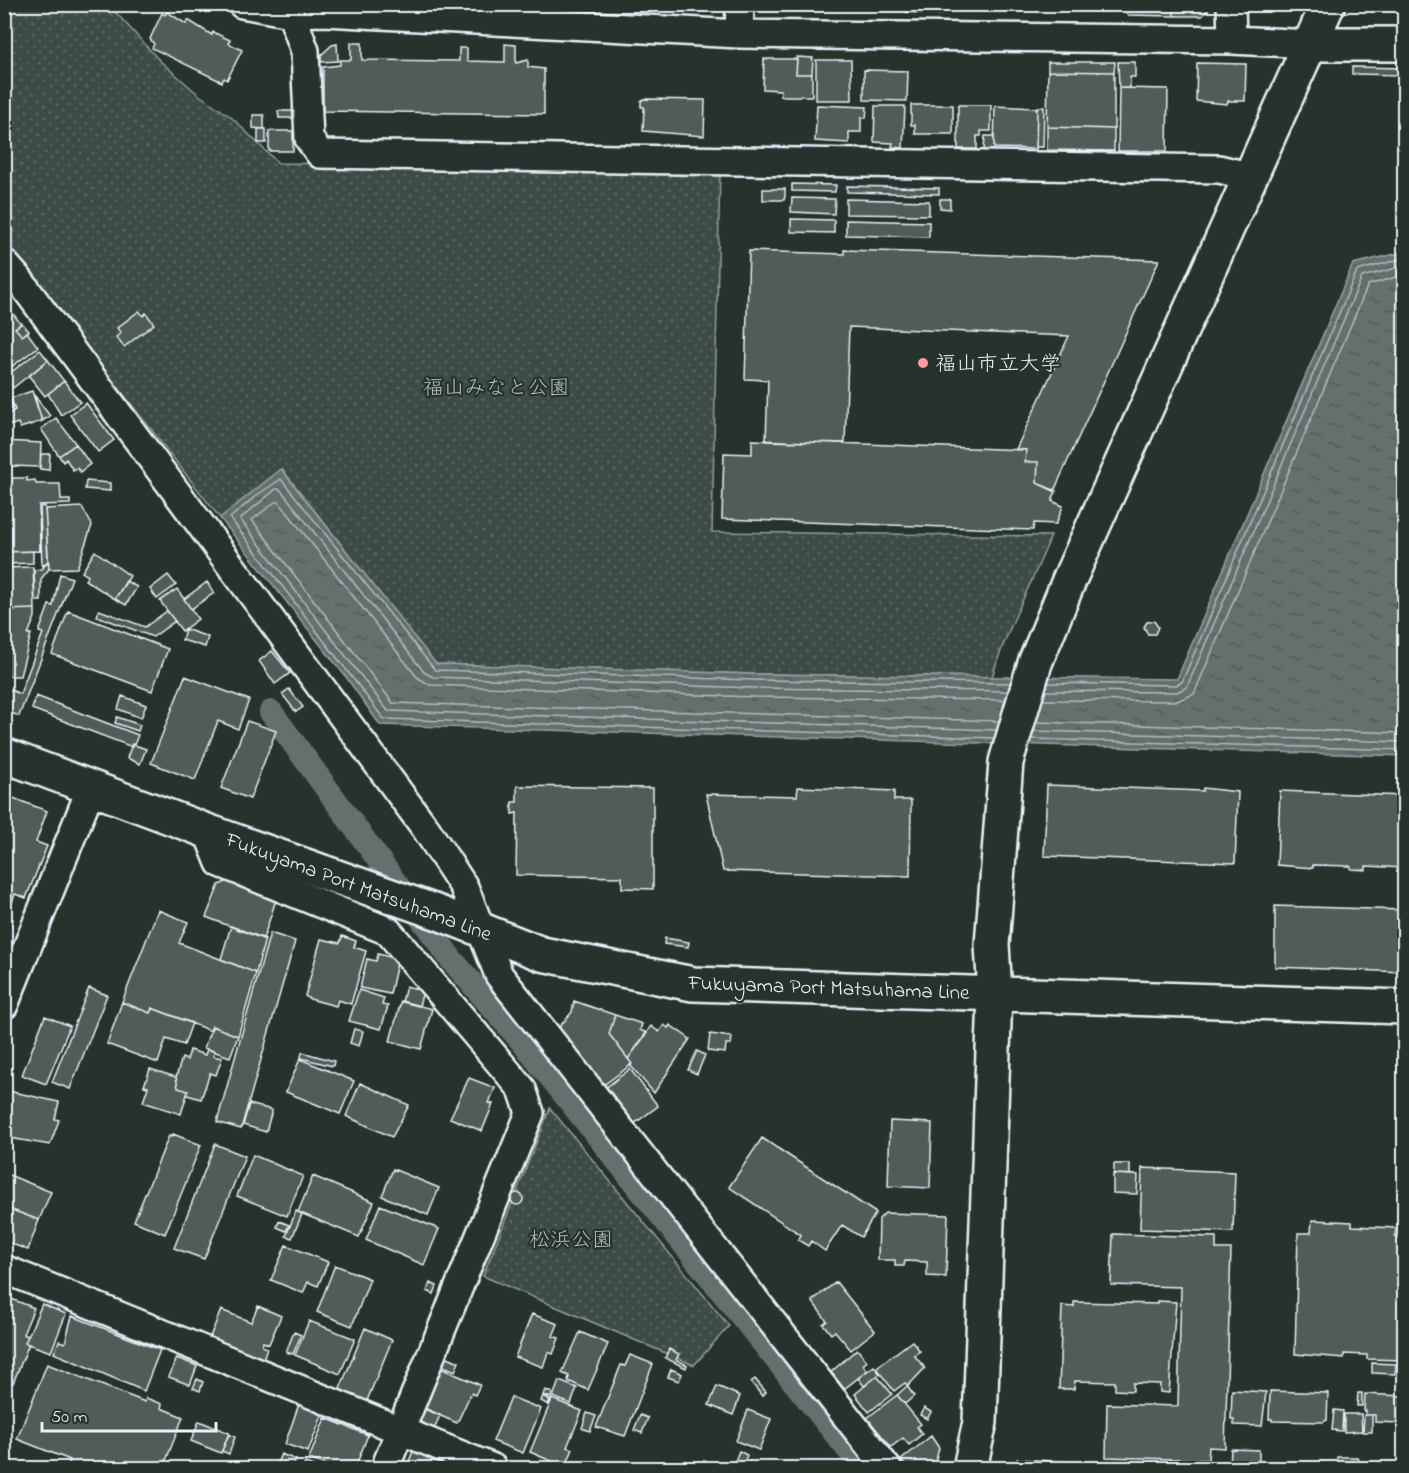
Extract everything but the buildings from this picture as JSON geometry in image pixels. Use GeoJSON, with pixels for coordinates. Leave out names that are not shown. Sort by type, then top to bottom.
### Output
{"type":"FeatureCollection","features":[{"type":"Feature","properties":{"kind":"street"},"geometry":{"type":"LineString","coordinates":[[242,4],[324,12],[739,34],[1404,44]]}},
{"type":"Feature","properties":{"kind":"street"},"geometry":{"type":"LineString","coordinates":[[739,34],[740,4]]}},
{"type":"Feature","properties":{"kind":"street"},"geometry":{"type":"LineString","coordinates":[[1230,4],[1232,40]]}},
{"type":"Feature","properties":{"kind":"street"},"geometry":{"type":"LineString","coordinates":[[970,1468],[980,1422],[995,994],[992,945],[1006,762],[1035,663],[1096,518],[1252,177],[1328,4]]}},
{"type":"Feature","properties":{"kind":"street"},"geometry":{"type":"LineString","coordinates":[[290,9],[305,51],[309,140],[320,154],[1220,169],[1252,177]]}},
{"type":"Feature","properties":{"kind":"street"},"geometry":{"type":"LineString","coordinates":[[4,263],[20,281],[426,829],[464,886],[499,975],[887,1468]]}},
{"type":"Feature","properties":{"kind":"street","name":"Fukuyama Port Matsuhama Line"},"geometry":{"type":"LineString","coordinates":[[4,755],[371,891],[439,913],[542,954],[693,984],[1404,1007]]}},
{"type":"Feature","properties":{"kind":"street"},"geometry":{"type":"LineString","coordinates":[[4,1005],[91,788]]}},
{"type":"Feature","properties":{"kind":"street"},"geometry":{"type":"LineString","coordinates":[[207,831],[220,863],[388,931],[522,1089],[530,1113],[385,1468]]}},
{"type":"Feature","properties":{"kind":"street"},"geometry":{"type":"LineString","coordinates":[[4,1269],[493,1468]]}},
{"type":"Feature","properties":{"kind":"green space","name":"福山みなと公園"},"geometry":{"type":"Polygon","coordinates":[[[5,5],[109,5],[159,60],[199,95],[230,116],[278,163],[720,171],[712,532],[1051,536],[1012,623],[992,677],[753,674],[435,664],[282,469],[220,518],[5,242],[5,5]]]}},
{"type":"Feature","properties":{"kind":"green space","name":"松浜公園"},"geometry":{"type":"Polygon","coordinates":[[[550,1108],[729,1326],[694,1365],[483,1276],[550,1108]]]}},
{"type":"Feature","properties":{"kind":"water"},"geometry":{"type":"Polygon","coordinates":[[[1404,252],[1404,756],[380,725],[346,677],[220,518],[281,469],[436,664],[753,674],[1177,679],[1353,264],[1404,252]]]}},
{"type":"Feature","properties":{"kind":"waterway"},"geometry":{"type":"LineString","coordinates":[[271,712],[451,959],[525,1045],[863,1468]]}},
{"type":"Feature","properties":{"kind":"place","name":"福山市立大学"},"geometry":{"type":"Point","coordinates":[923,363]}}]}
